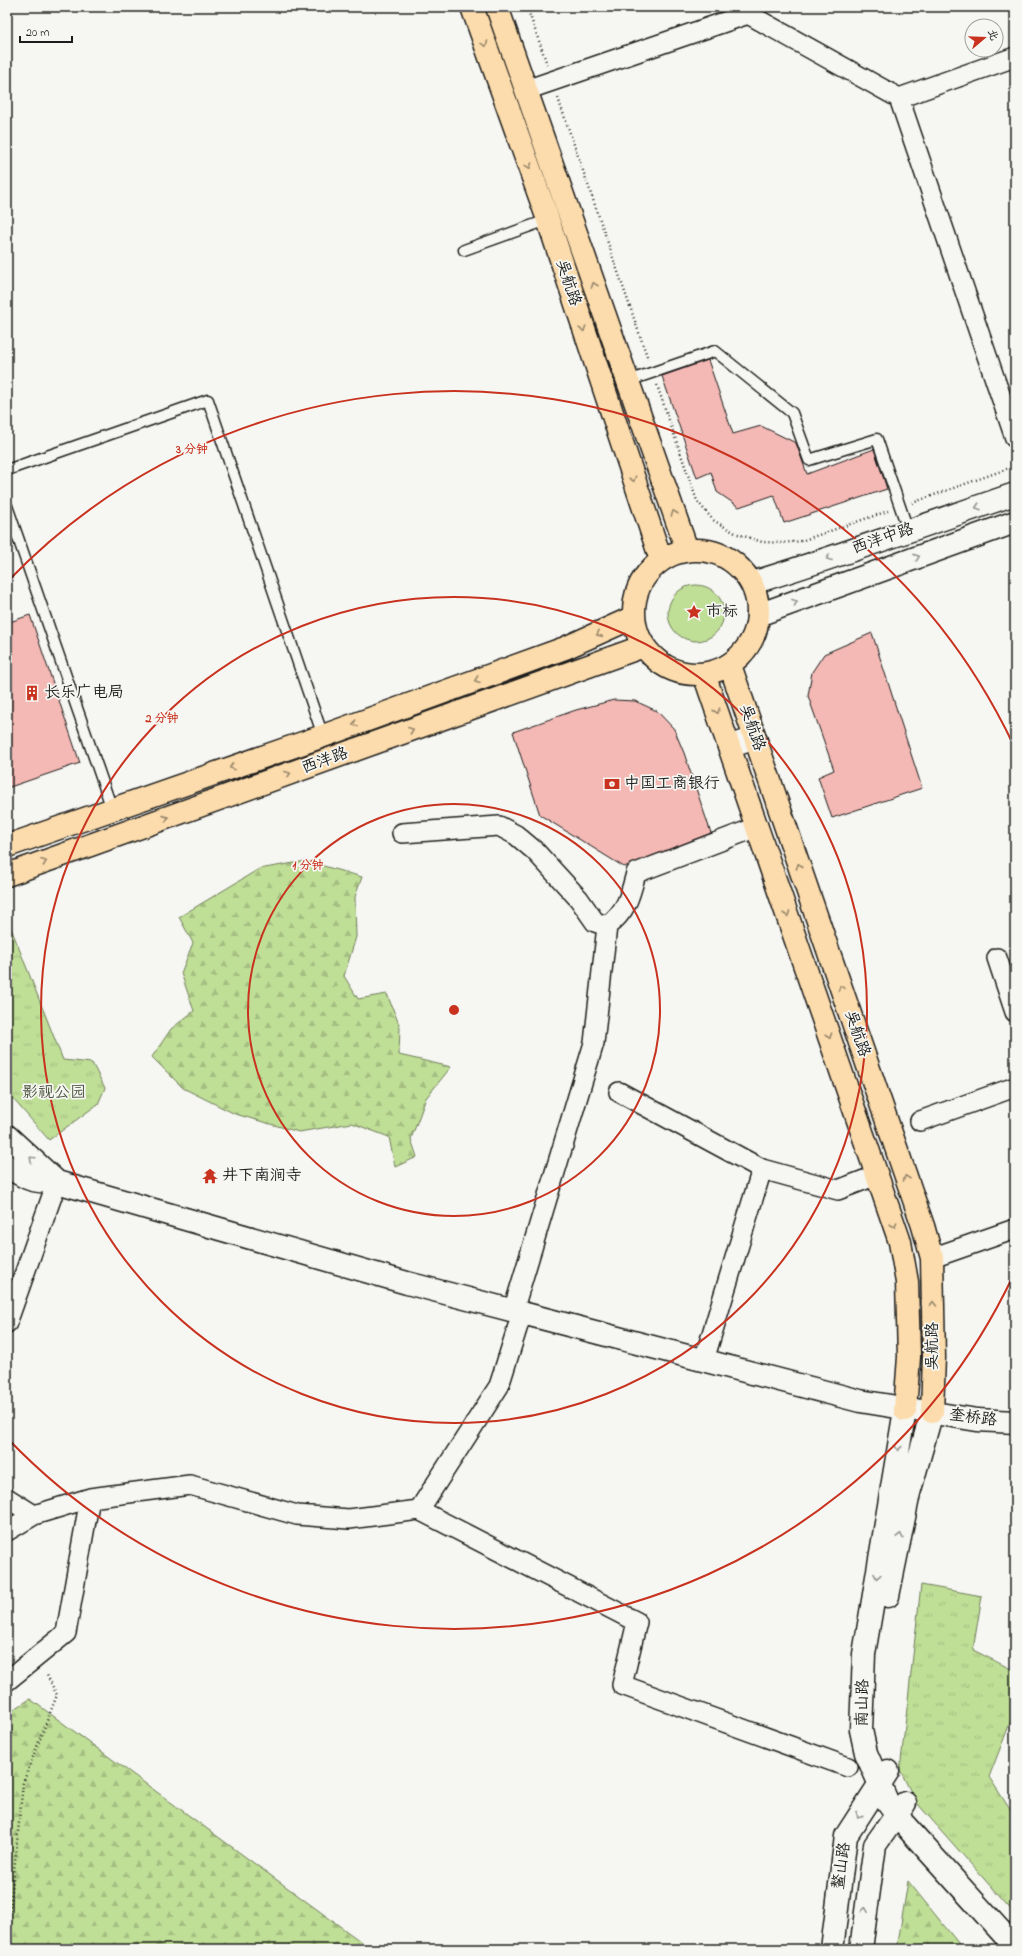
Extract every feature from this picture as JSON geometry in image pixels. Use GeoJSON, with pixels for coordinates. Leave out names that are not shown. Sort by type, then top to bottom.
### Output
{"type":"FeatureCollection","features":[{"type":"Feature","properties":{"kind":"main road","name":"吴航路"},"geometry":{"type":"LineString","coordinates":[[472,7],[547,220],[661,560]]}},
{"type":"Feature","properties":{"kind":"main road","name":"吴航路"},"geometry":{"type":"LineString","coordinates":[[497,7],[687,550]]}},
{"type":"Feature","properties":{"kind":"main road"},"geometry":{"type":"LineString","coordinates":[[624,452],[650,444]]}},
{"type":"Feature","properties":{"kind":"main road","name":"西洋中路"},"geometry":{"type":"LineString","coordinates":[[752,583],[818,562],[857,547],[1015,494]]}},
{"type":"Feature","properties":{"kind":"main road","name":"西洋中路"},"geometry":{"type":"LineString","coordinates":[[758,615],[1015,522]]}},
{"type":"Feature","properties":{"kind":"main road"},"geometry":{"type":"LineString","coordinates":[[857,547],[867,576]]}},
{"type":"Feature","properties":{"kind":"main road"},"geometry":{"type":"LineString","coordinates":[[687,550],[706,550],[724,556],[740,567],[752,583],[756,594],[758,623],[753,640],[743,654],[730,665],[718,671],[704,674],[686,674],[670,669],[655,659],[644,646],[637,632],[634,617],[635,601],[640,585],[649,571],[661,560],[673,554],[687,550]]}},
{"type":"Feature","properties":{"kind":"main road","name":"西洋路"},"geometry":{"type":"LineString","coordinates":[[7,846],[323,736],[565,648],[634,617]]}},
{"type":"Feature","properties":{"kind":"main road","name":"西洋路"},"geometry":{"type":"LineString","coordinates":[[7,875],[644,646]]}},
{"type":"Feature","properties":{"kind":"main road"},"geometry":{"type":"LineString","coordinates":[[565,648],[572,671]]}},
{"type":"Feature","properties":{"kind":"main road","name":"吴航路"},"geometry":{"type":"LineString","coordinates":[[730,665],[923,1226],[932,1258],[934,1357],[932,1412]]}},
{"type":"Feature","properties":{"kind":"main road","name":"吴航路"},"geometry":{"type":"LineString","coordinates":[[704,674],[900,1242],[908,1282],[909,1356],[905,1410]]}},
{"type":"Feature","properties":{"kind":"main road"},"geometry":{"type":"LineString","coordinates":[[729,747],[755,738]]}},
{"type":"Feature","properties":{"kind":"main road"},"geometry":{"type":"LineString","coordinates":[[7,1136],[57,1182]]}},
{"type":"Feature","properties":{"kind":"main road"},"geometry":{"type":"LineString","coordinates":[[7,1166],[28,1180],[39,1182],[57,1182]]}},
{"type":"Feature","properties":{"kind":"main road","name":"奎桥路"},"geometry":{"type":"LineString","coordinates":[[57,1182],[407,1282],[866,1402],[905,1410],[932,1412],[977,1420],[1015,1422]]}},
{"type":"Feature","properties":{"kind":"main road","name":"南山路"},"geometry":{"type":"LineString","coordinates":[[883,1778],[866,1753],[861,1730],[863,1674],[866,1646],[905,1410]]}},
{"type":"Feature","properties":{"kind":"main road","name":"南山路"},"geometry":{"type":"LineString","coordinates":[[932,1412],[909,1493],[876,1658],[873,1720],[881,1754],[887,1801],[901,1809],[1015,1928]]}},
{"type":"Feature","properties":{"kind":"main road","name":"鳌山路"},"geometry":{"type":"LineString","coordinates":[[832,1949],[846,1836],[883,1778]]}},
{"type":"Feature","properties":{"kind":"main road","name":"南山路"},"geometry":{"type":"LineString","coordinates":[[901,1809],[1015,1947]]}},
{"type":"Feature","properties":{"kind":"main road","name":"鳌山路"},"geometry":{"type":"LineString","coordinates":[[861,1949],[875,1845],[901,1809]]}},
{"type":"Feature","properties":{"kind":"street"},"geometry":{"type":"LineString","coordinates":[[526,90],[748,14],[899,98],[1015,438]]}},
{"type":"Feature","properties":{"kind":"street"},"geometry":{"type":"LineString","coordinates":[[899,98],[1015,57]]}},
{"type":"Feature","properties":{"kind":"street"},"geometry":{"type":"LineString","coordinates":[[402,833],[499,826],[516,835],[535,851],[579,899],[595,922],[607,926]]}},
{"type":"Feature","properties":{"kind":"street"},"geometry":{"type":"LineString","coordinates":[[419,1510],[499,1386],[518,1312],[594,1043],[607,926],[619,916],[630,895],[636,873],[756,826]]}},
{"type":"Feature","properties":{"kind":"street"},"geometry":{"type":"LineString","coordinates":[[997,958],[1015,1012]]}},
{"type":"Feature","properties":{"kind":"street"},"geometry":{"type":"LineString","coordinates":[[920,1121],[1015,1087]]}},
{"type":"Feature","properties":{"kind":"street"},"geometry":{"type":"LineString","coordinates":[[619,1092],[762,1169],[838,1190],[877,1175]]}},
{"type":"Feature","properties":{"kind":"street"},"geometry":{"type":"LineString","coordinates":[[704,1360],[762,1169]]}},
{"type":"Feature","properties":{"kind":"street"},"geometry":{"type":"LineString","coordinates":[[7,1323],[57,1182]]}},
{"type":"Feature","properties":{"kind":"street"},"geometry":{"type":"LineString","coordinates":[[932,1258],[1015,1229]]}},
{"type":"Feature","properties":{"kind":"street"},"geometry":{"type":"LineString","coordinates":[[7,1531],[34,1515],[90,1498],[190,1485],[297,1515],[349,1519],[419,1510],[637,1622],[622,1685],[848,1768]]}},
{"type":"Feature","properties":{"kind":"street"},"geometry":{"type":"LineString","coordinates":[[7,1498],[34,1515]]}},
{"type":"Feature","properties":{"kind":"street"},"geometry":{"type":"LineString","coordinates":[[7,1681],[66,1633],[90,1498]]}},
{"type":"Feature","properties":{"kind":"lane"},"geometry":{"type":"LineString","coordinates":[[464,250],[547,220]]}},
{"type":"Feature","properties":{"kind":"lane"},"geometry":{"type":"LineString","coordinates":[[628,381],[715,352],[792,413],[809,460],[877,439],[908,530]]}},
{"type":"Feature","properties":{"kind":"lane"},"geometry":{"type":"LineString","coordinates":[[7,470],[208,400],[323,736]]}},
{"type":"Feature","properties":{"kind":"lane"},"geometry":{"type":"LineString","coordinates":[[7,506],[112,809]]}},
{"type":"Feature","properties":{"kind":"path"},"geometry":{"type":"LineString","coordinates":[[7,1939],[23,1783],[57,1695],[37,1657]]}},
{"type":"Feature","properties":{"kind":"path"},"geometry":{"type":"LineString","coordinates":[[7,1944],[8,1949]]}},
{"type":"Feature","properties":{"kind":"green space"},"geometry":{"type":"Polygon","coordinates":[[[690,585],[702,585],[712,589],[720,597],[724,607],[724,619],[720,629],[712,637],[702,641],[690,641],[680,637],[672,629],[668,619],[668,607],[672,597],[680,589],[690,585]]]}},
{"type":"Feature","properties":{"kind":"green space"},"geometry":{"type":"Polygon","coordinates":[[[306,861],[362,877],[355,897],[356,937],[344,976],[358,999],[387,994],[400,1027],[399,1055],[451,1067],[426,1098],[411,1139],[417,1157],[395,1167],[389,1137],[352,1123],[299,1132],[235,1114],[183,1088],[152,1057],[171,1029],[194,1011],[181,973],[193,943],[179,917],[259,869],[306,861]]]}},
{"type":"Feature","properties":{"kind":"green space","name":"影视公园"},"geometry":{"type":"Polygon","coordinates":[[[7,918],[63,1060],[92,1063],[105,1088],[98,1104],[49,1140],[7,1092],[7,918]]]}},
{"type":"Feature","properties":{"kind":"green space"},"geometry":{"type":"Polygon","coordinates":[[[921,1585],[982,1596],[973,1650],[1015,1671],[1015,1710],[989,1777],[1015,1817],[1015,1914],[916,1802],[900,1770],[921,1585]]]}},
{"type":"Feature","properties":{"kind":"green space"},"geometry":{"type":"Polygon","coordinates":[[[30,1699],[371,1949],[7,1949],[7,1714],[30,1699]]]}},
{"type":"Feature","properties":{"kind":"green space"},"geometry":{"type":"Polygon","coordinates":[[[908,1881],[963,1949],[897,1949],[908,1881]]]}},
{"type":"Feature","properties":{"kind":"building"},"geometry":{"type":"Polygon","coordinates":[[[708,360],[733,434],[761,426],[796,443],[807,474],[874,449],[887,489],[784,523],[774,495],[739,507],[717,492],[711,472],[697,478],[662,376],[708,360]]]}},
{"type":"Feature","properties":{"kind":"building","name":"长乐广电局"},"geometry":{"type":"Polygon","coordinates":[[[30,615],[80,763],[7,788],[7,623],[30,615]]]}},
{"type":"Feature","properties":{"kind":"building"},"geometry":{"type":"Polygon","coordinates":[[[872,633],[922,788],[832,818],[818,777],[834,770],[808,696],[812,672],[824,654],[872,633]]]}},
{"type":"Feature","properties":{"kind":"building","name":"中国工商银行"},"geometry":{"type":"Polygon","coordinates":[[[614,700],[635,701],[657,711],[674,729],[684,753],[711,833],[624,867],[540,815],[513,732],[576,710],[614,700]]]}},
{"type":"Feature","properties":{"kind":"place","name":"市标"},"geometry":{"type":"Point","coordinates":[694,612]}},
{"type":"Feature","properties":{"kind":"place","name":"长乐广电局"},"geometry":{"type":"Point","coordinates":[32,693]}},
{"type":"Feature","properties":{"kind":"place","name":"中国工商银行"},"geometry":{"type":"Point","coordinates":[612,784]}},
{"type":"Feature","properties":{"kind":"place","name":"井下南涧寺"},"geometry":{"type":"Point","coordinates":[210,1176]}}]}
